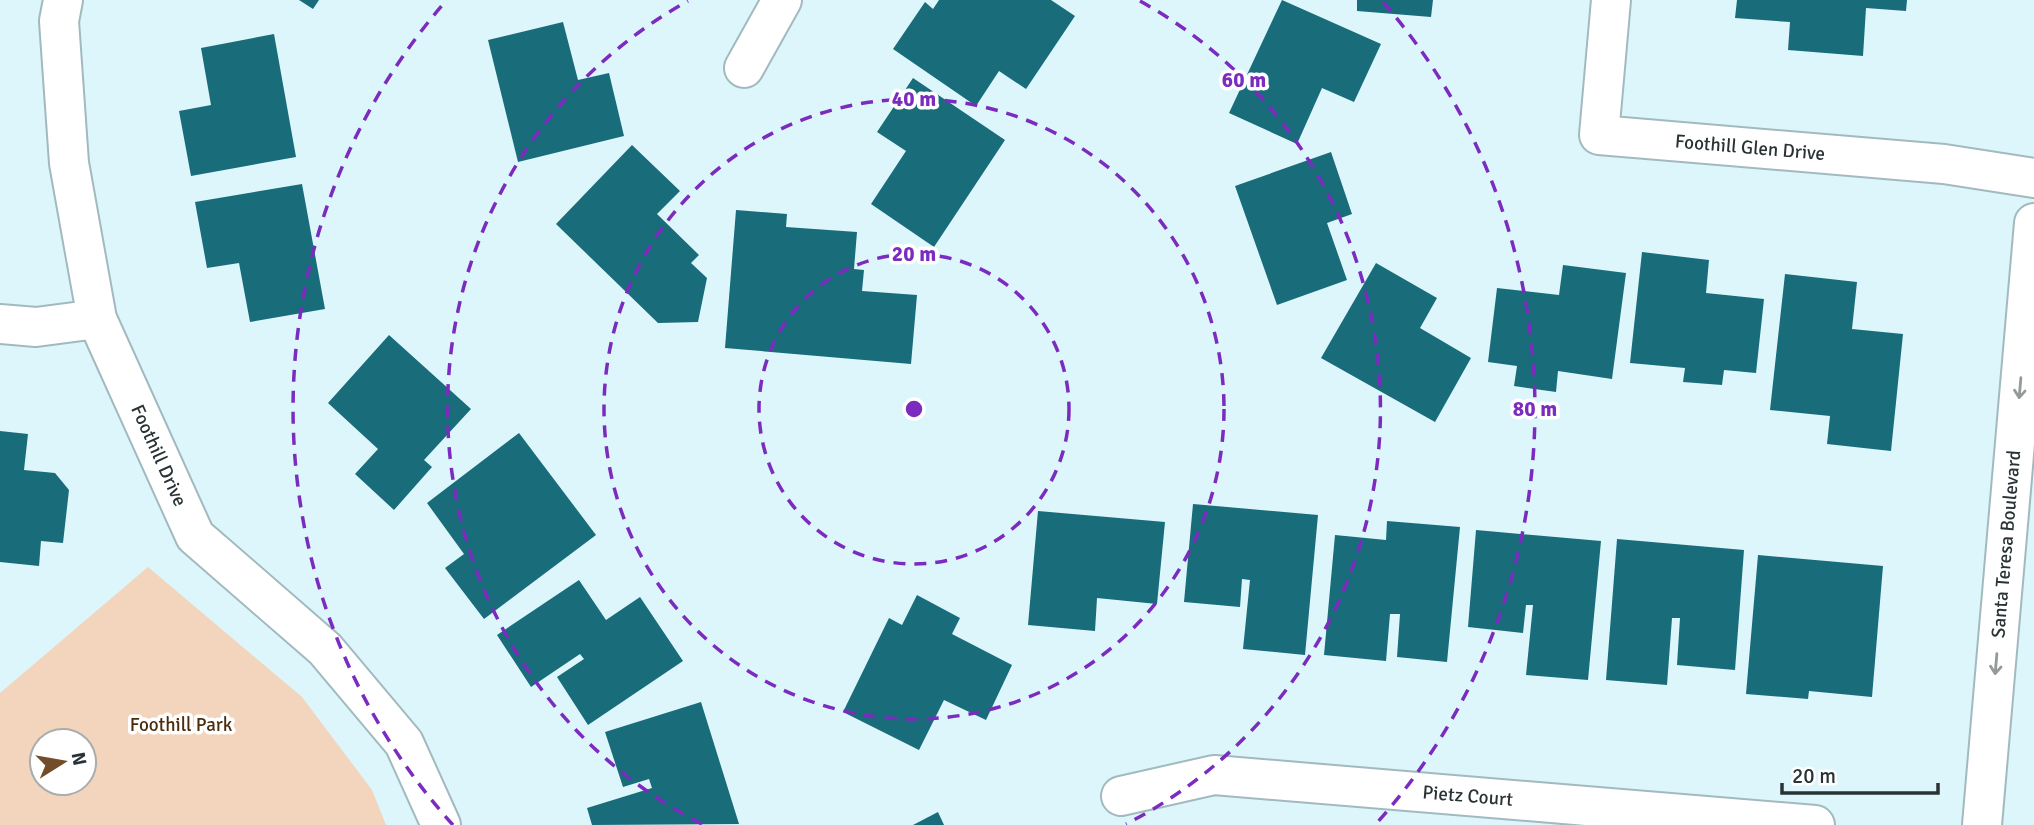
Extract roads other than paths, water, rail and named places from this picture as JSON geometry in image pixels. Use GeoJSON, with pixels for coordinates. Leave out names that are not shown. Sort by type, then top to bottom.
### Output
{"type":"FeatureCollection","features":[{"type":"Feature","properties":{"kind":"street","name":"Foothill Drive"},"geometry":{"type":"LineString","coordinates":[[63,0],[59,21],[69,163],[97,319],[195,536],[325,649],[404,743],[441,825]]}},
{"type":"Feature","properties":{"kind":"street"},"geometry":{"type":"LineString","coordinates":[[744,68],[782,0]]}},
{"type":"Feature","properties":{"kind":"street","name":"Foothill Glen Drive"},"geometry":{"type":"LineString","coordinates":[[1611,0],[1599,135],[1944,164],[2034,178]]}},
{"type":"Feature","properties":{"kind":"street","name":"Santa Teresa Boulevard"},"geometry":{"type":"LineString","coordinates":[[1982,825],[2034,223]]}},
{"type":"Feature","properties":{"kind":"street"},"geometry":{"type":"LineString","coordinates":[[0,324],[36,327],[97,319]]}},
{"type":"Feature","properties":{"kind":"street","name":"Pietz Court"},"geometry":{"type":"LineString","coordinates":[[1121,796],[1214,775],[1815,825]]}},
{"type":"Feature","properties":{"kind":"park label","name":"Foothill Park"},"geometry":{"type":"Point","coordinates":[181,725]}}]}
